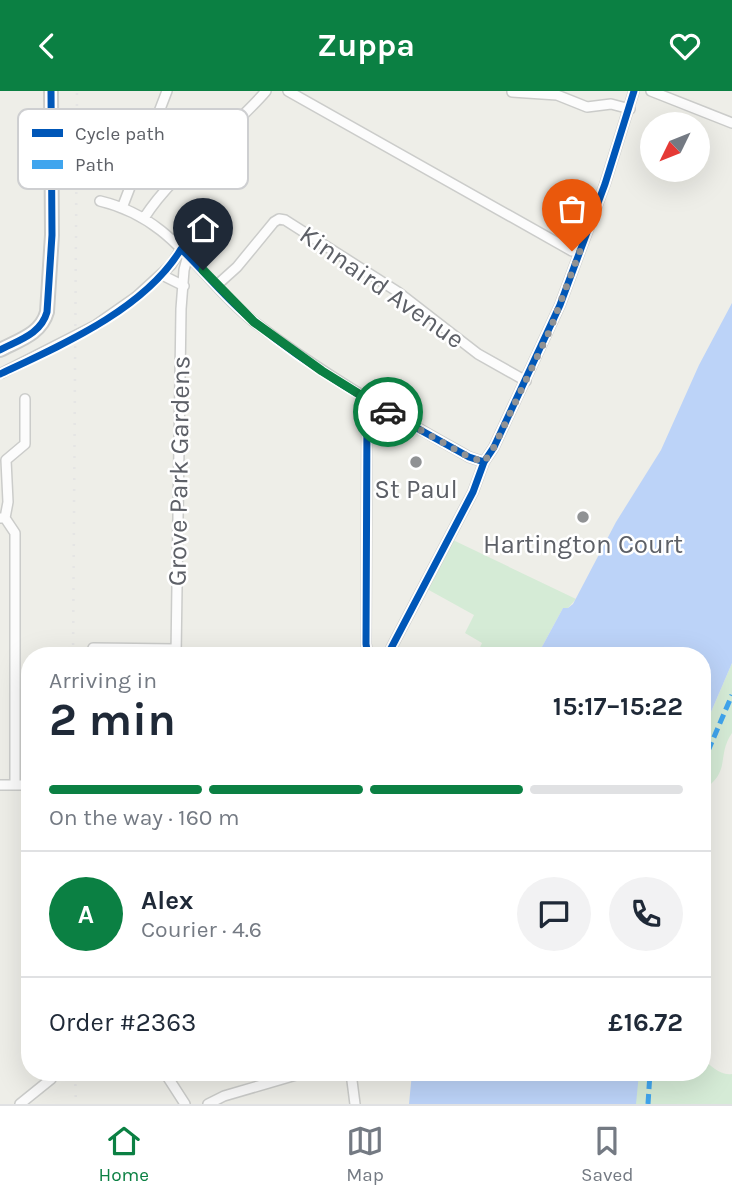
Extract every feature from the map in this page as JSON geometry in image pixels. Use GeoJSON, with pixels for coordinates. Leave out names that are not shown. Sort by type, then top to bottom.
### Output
{"type":"FeatureCollection","features":[{"type":"Feature","properties":{"kind":"street"},"geometry":{"type":"LineString","coordinates":[[51,91],[51,109]]}},
{"type":"Feature","properties":{"kind":"street"},"geometry":{"type":"LineString","coordinates":[[160,109],[167,91]]}},
{"type":"Feature","properties":{"kind":"street"},"geometry":{"type":"LineString","coordinates":[[248,110],[266,91]]}},
{"type":"Feature","properties":{"kind":"street"},"geometry":{"type":"LineString","coordinates":[[288,91],[572,251],[580,251]]}},
{"type":"Feature","properties":{"kind":"street"},"geometry":{"type":"LineString","coordinates":[[392,647],[473,492],[484,462],[494,447],[550,330],[580,251],[634,91]]}},
{"type":"Feature","properties":{"kind":"street"},"geometry":{"type":"LineString","coordinates":[[651,91],[732,123]]}},
{"type":"Feature","properties":{"kind":"street"},"geometry":{"type":"LineString","coordinates":[[512,92],[557,95],[587,107],[611,104],[629,109]]}},
{"type":"Feature","properties":{"kind":"street"},"geometry":{"type":"LineString","coordinates":[[0,350],[35,332],[45,319],[52,235],[52,189]]}},
{"type":"Feature","properties":{"kind":"street"},"geometry":{"type":"LineString","coordinates":[[122,208],[129,189]]}},
{"type":"Feature","properties":{"kind":"street"},"geometry":{"type":"LineString","coordinates":[[144,218],[167,189]]}},
{"type":"Feature","properties":{"kind":"street"},"geometry":{"type":"LineString","coordinates":[[100,201],[144,218],[159,228],[254,322],[322,371],[469,457],[484,462]]}},
{"type":"Feature","properties":{"kind":"street","name":"Kinnaird Avenue"},"geometry":{"type":"LineString","coordinates":[[217,285],[237,267],[274,222],[282,219],[398,292],[478,354],[526,381]]}},
{"type":"Feature","properties":{"kind":"street"},"geometry":{"type":"LineString","coordinates":[[0,374],[96,324],[136,297],[185,252]]}},
{"type":"Feature","properties":{"kind":"street","name":"Grove Park Gardens"},"geometry":{"type":"LineString","coordinates":[[176,647],[181,309],[185,252]]}},
{"type":"Feature","properties":{"kind":"street"},"geometry":{"type":"LineString","coordinates":[[162,275],[184,286]]}},
{"type":"Feature","properties":{"kind":"street"},"geometry":{"type":"LineString","coordinates":[[15,785],[15,534],[2,518],[8,502],[6,460],[25,444],[25,399]]}},
{"type":"Feature","properties":{"kind":"street"},"geometry":{"type":"LineString","coordinates":[[367,647],[370,401]]}},
{"type":"Feature","properties":{"kind":"street"},"geometry":{"type":"LineString","coordinates":[[0,785],[21,785]]}},
{"type":"Feature","properties":{"kind":"street"},"geometry":{"type":"LineString","coordinates":[[20,1104],[49,1081]]}},
{"type":"Feature","properties":{"kind":"street"},"geometry":{"type":"LineString","coordinates":[[170,1081],[185,1104]]}},
{"type":"Feature","properties":{"kind":"street"},"geometry":{"type":"LineString","coordinates":[[208,1104],[224,1096],[276,1081]]}},
{"type":"Feature","properties":{"kind":"street"},"geometry":{"type":"LineString","coordinates":[[352,1081],[355,1104]]}},
{"type":"Feature","properties":{"kind":"green space"},"geometry":{"type":"Polygon","coordinates":[[[453,540],[576,599],[568,608],[563,608],[542,647],[480,647],[482,643],[465,633],[474,615],[427,589],[453,540]]]}},
{"type":"Feature","properties":{"kind":"green space"},"geometry":{"type":"Polygon","coordinates":[[[732,663],[732,733],[727,741],[720,771],[711,784],[711,712],[732,663]]]}},
{"type":"Feature","properties":{"kind":"green space"},"geometry":{"type":"Polygon","coordinates":[[[711,1066],[719,1072],[732,1074],[732,1104],[629,1104],[631,1081],[711,1081],[711,1066]]]}},
{"type":"Feature","properties":{"kind":"water"},"geometry":{"type":"Polygon","coordinates":[[[732,303],[732,663],[711,712],[711,647],[542,647],[563,608],[573,604],[616,522],[661,450],[699,365],[732,303]]]}},
{"type":"Feature","properties":{"kind":"water"},"geometry":{"type":"Polygon","coordinates":[[[411,1081],[638,1081],[636,1104],[409,1104],[411,1081]]]}},
{"type":"Feature","properties":{"kind":"railway"},"geometry":{"type":"LineString","coordinates":[[77,91],[77,109]]}},
{"type":"Feature","properties":{"kind":"railway"},"geometry":{"type":"LineString","coordinates":[[73,647],[76,189]]}},
{"type":"Feature","properties":{"kind":"railway"},"geometry":{"type":"LineString","coordinates":[[75,1081],[76,1104]]}},
{"type":"Feature","properties":{"kind":"marked path"},"geometry":{"type":"LineString","coordinates":[[711,744],[732,695]]}},
{"type":"Feature","properties":{"kind":"marked path"},"geometry":{"type":"LineString","coordinates":[[648,1104],[649,1081]]}},
{"type":"Feature","properties":{"kind":"cycle path"},"geometry":{"type":"LineString","coordinates":[[51,91],[51,109]]}},
{"type":"Feature","properties":{"kind":"cycle path"},"geometry":{"type":"LineString","coordinates":[[392,647],[473,492],[484,462],[494,447],[560,305],[605,184],[634,91]]}},
{"type":"Feature","properties":{"kind":"cycle path"},"geometry":{"type":"LineString","coordinates":[[0,350],[35,331],[47,312],[52,189]]}},
{"type":"Feature","properties":{"kind":"cycle path"},"geometry":{"type":"LineString","coordinates":[[0,374],[75,338],[124,307],[146,290],[181,249],[237,306],[297,355],[382,408],[469,457],[484,462]]}},
{"type":"Feature","properties":{"kind":"cycle path"},"geometry":{"type":"LineString","coordinates":[[366,647],[367,416],[370,401]]}},
{"type":"Feature","properties":{"kind":"way so far"},"geometry":{"type":"LineString","coordinates":[[388,412],[469,457],[484,462],[494,447],[550,330],[580,251],[572,251]]}},
{"type":"Feature","properties":{"kind":"place","name":"St Paul"},"geometry":{"type":"Point","coordinates":[416,462]}},
{"type":"Feature","properties":{"kind":"place","name":"Hartington Court"},"geometry":{"type":"Point","coordinates":[583,517]}},
{"type":"Feature","properties":{"kind":"route"},"geometry":{"type":"LineString","coordinates":[[203,270],[254,322],[322,371],[388,412]]}}]}
